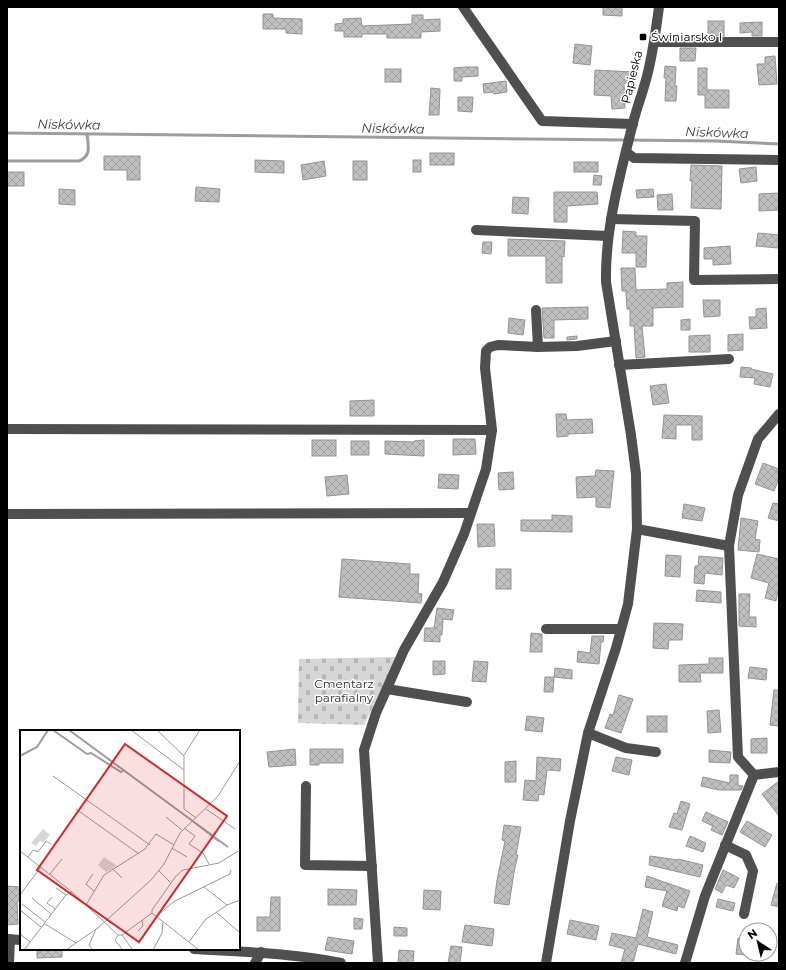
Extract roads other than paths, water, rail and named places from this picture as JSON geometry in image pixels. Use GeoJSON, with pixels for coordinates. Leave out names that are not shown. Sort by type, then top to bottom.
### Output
{"type":"FeatureCollection","features":[{"type":"Feature","properties":{"kind":"street"},"geometry":{"type":"LineString","coordinates":[[463,7],[542,121],[632,127]]}},
{"type":"Feature","properties":{"kind":"street","name":"Papieska"},"geometry":{"type":"LineString","coordinates":[[546,963],[570,821],[588,733],[628,604],[637,529],[636,474],[606,282],[606,262],[611,219],[626,150],[647,76],[659,7]]}},
{"type":"Feature","properties":{"kind":"street"},"geometry":{"type":"LineString","coordinates":[[654,42],[779,42]]}},
{"type":"Feature","properties":{"kind":"street"},"geometry":{"type":"LineString","coordinates":[[626,150],[634,158],[779,160]]}},
{"type":"Feature","properties":{"kind":"street"},"geometry":{"type":"LineString","coordinates":[[611,219],[695,221],[694,280],[779,279]]}},
{"type":"Feature","properties":{"kind":"street"},"geometry":{"type":"LineString","coordinates":[[476,230],[608,236]]}},
{"type":"Feature","properties":{"kind":"street"},"geometry":{"type":"LineString","coordinates":[[536,310],[538,347]]}},
{"type":"Feature","properties":{"kind":"street"},"geometry":{"type":"LineString","coordinates":[[378,963],[364,750],[376,713],[404,650],[443,582],[464,534],[486,469],[492,430],[484,368],[486,351],[490,347],[498,345],[538,347],[577,346],[616,341]]}},
{"type":"Feature","properties":{"kind":"street"},"geometry":{"type":"LineString","coordinates":[[620,365],[728,359]]}},
{"type":"Feature","properties":{"kind":"street"},"geometry":{"type":"LineString","coordinates":[[754,775],[738,756],[729,546],[738,495],[758,439],[779,414]]}},
{"type":"Feature","properties":{"kind":"street"},"geometry":{"type":"LineString","coordinates":[[7,429],[492,430]]}},
{"type":"Feature","properties":{"kind":"street"},"geometry":{"type":"LineString","coordinates":[[7,514],[471,513]]}},
{"type":"Feature","properties":{"kind":"street"},"geometry":{"type":"LineString","coordinates":[[637,529],[729,546]]}},
{"type":"Feature","properties":{"kind":"street"},"geometry":{"type":"LineString","coordinates":[[546,629],[621,629]]}},
{"type":"Feature","properties":{"kind":"street"},"geometry":{"type":"LineString","coordinates":[[387,689],[467,702]]}},
{"type":"Feature","properties":{"kind":"street"},"geometry":{"type":"LineString","coordinates":[[588,733],[626,748],[656,752]]}},
{"type":"Feature","properties":{"kind":"street"},"geometry":{"type":"LineString","coordinates":[[754,775],[779,772]]}},
{"type":"Feature","properties":{"kind":"street"},"geometry":{"type":"LineString","coordinates":[[685,963],[705,896],[754,775]]}},
{"type":"Feature","properties":{"kind":"street"},"geometry":{"type":"LineString","coordinates":[[306,786],[305,865],[372,866]]}},
{"type":"Feature","properties":{"kind":"street"},"geometry":{"type":"LineString","coordinates":[[725,845],[746,856],[753,871],[744,914]]}},
{"type":"Feature","properties":{"kind":"street"},"geometry":{"type":"LineString","coordinates":[[9,963],[8,939],[20,940]]}},
{"type":"Feature","properties":{"kind":"street"},"geometry":{"type":"LineString","coordinates":[[216,950],[260,952],[341,963]]}},
{"type":"Feature","properties":{"kind":"street"},"geometry":{"type":"LineString","coordinates":[[255,963],[260,952]]}},
{"type":"Feature","properties":{"kind":"waterway","name":"Niskówka"},"geometry":{"type":"LineString","coordinates":[[7,133],[716,141],[779,144]]}},
{"type":"Feature","properties":{"kind":"waterway"},"geometry":{"type":"LineString","coordinates":[[7,161],[79,161],[88,153],[87,134]]}},
{"type":"Feature","properties":{"kind":"place","name":"Świniarsko I"},"geometry":{"type":"Point","coordinates":[643,37]}},
{"type":"Feature","properties":{"kind":"park label","name":"Cmentarz parafialny"},"geometry":{"type":"Point","coordinates":[344,691]}}]}
